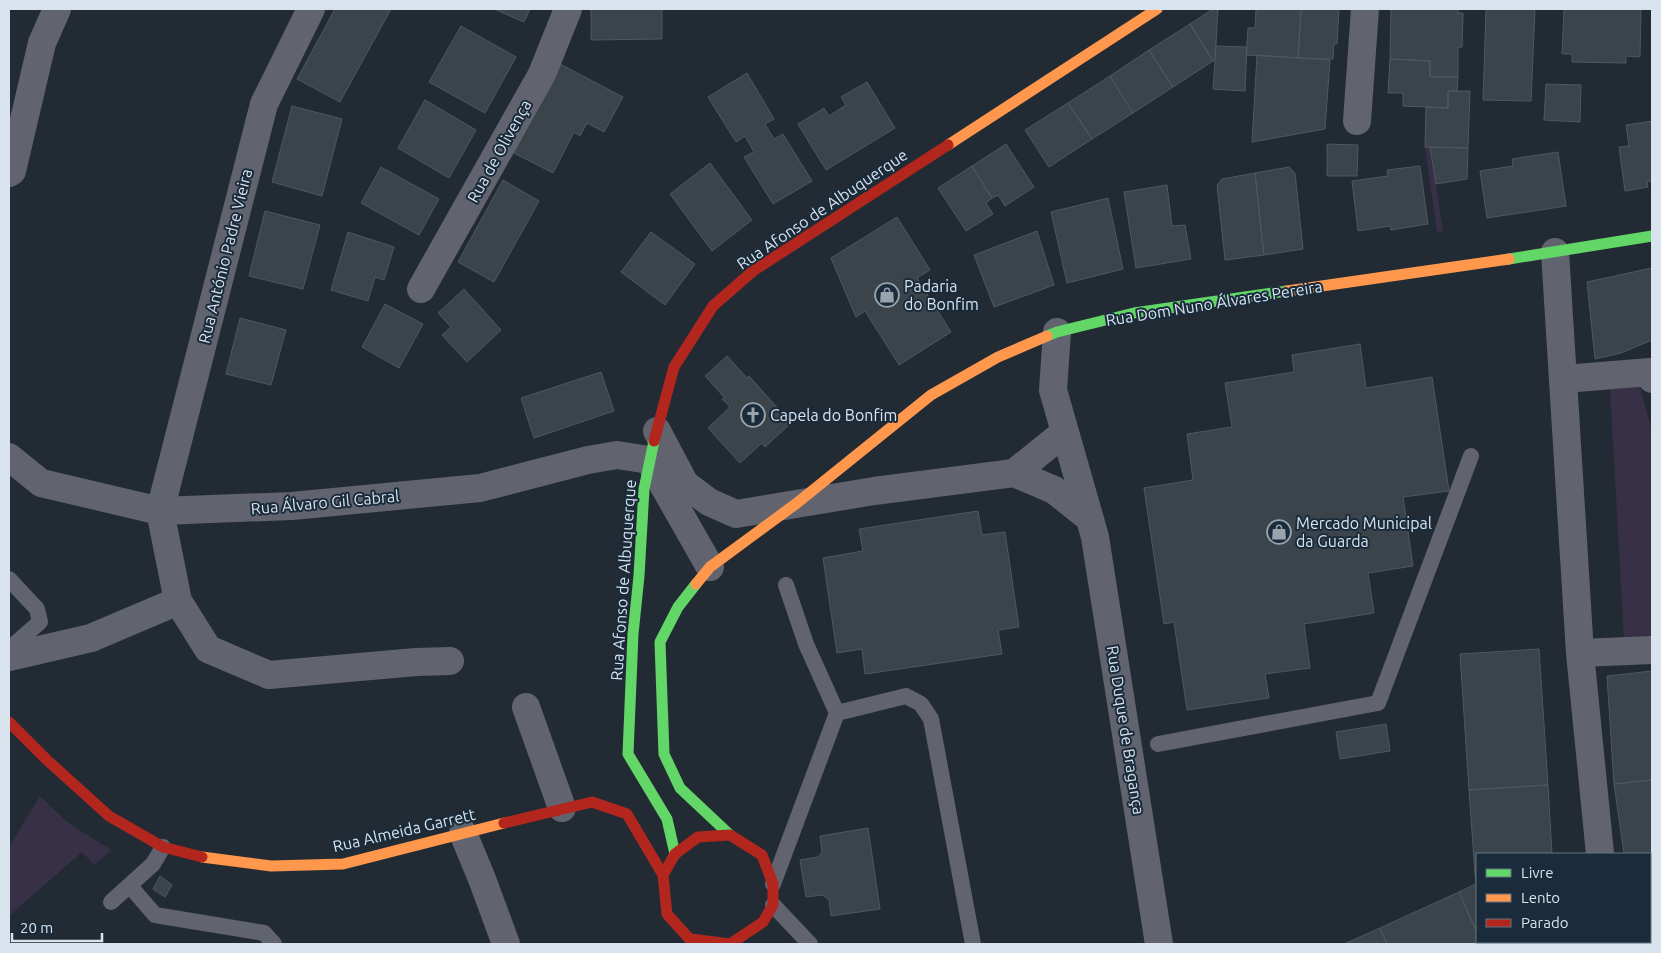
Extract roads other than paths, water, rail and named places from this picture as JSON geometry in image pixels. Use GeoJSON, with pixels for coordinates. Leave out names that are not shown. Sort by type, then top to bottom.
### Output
{"type":"FeatureCollection","features":[{"type":"Feature","properties":{"kind":"street"},"geometry":{"type":"LineString","coordinates":[[9,173],[12,170],[42,43],[57,9]]}},
{"type":"Feature","properties":{"kind":"street","name":"Rua António Padre Vieira"},"geometry":{"type":"LineString","coordinates":[[160,511],[264,104],[312,9]]}},
{"type":"Feature","properties":{"kind":"street","name":"Rua de Olivença"},"geometry":{"type":"LineString","coordinates":[[422,289],[542,74],[568,9]]}},
{"type":"Feature","properties":{"kind":"street","name":"Rua Afonso de Albuquerque"},"geometry":{"type":"LineString","coordinates":[[675,854],[667,819],[628,754],[632,634],[639,576],[644,490],[649,460],[674,367],[713,306],[753,271],[1156,9]]}},
{"type":"Feature","properties":{"kind":"street"},"geometry":{"type":"LineString","coordinates":[[1357,121],[1365,9]]}},
{"type":"Feature","properties":{"kind":"street","name":"Rua Dom Nuno Álvares Pereira"},"geometry":{"type":"LineString","coordinates":[[730,835],[680,788],[664,754],[660,642],[678,607],[710,567],[797,503],[931,395],[998,357],[1058,332],[1134,313],[1555,252],[1652,236]]}},
{"type":"Feature","properties":{"kind":"street"},"geometry":{"type":"LineString","coordinates":[[1555,252],[1580,653],[1600,853]]}},
{"type":"Feature","properties":{"kind":"street","name":"Rua Duque de Bragança"},"geometry":{"type":"LineString","coordinates":[[1058,332],[1053,390],[1095,537],[1159,944]]}},
{"type":"Feature","properties":{"kind":"street"},"geometry":{"type":"LineString","coordinates":[[1564,379],[1650,372],[1652,379]]}},
{"type":"Feature","properties":{"kind":"street","name":"Rua Dom Nuno Álvares Pereira"},"geometry":{"type":"LineString","coordinates":[[657,431],[685,484],[710,502],[736,514],[797,503]]}},
{"type":"Feature","properties":{"kind":"street"},"geometry":{"type":"LineString","coordinates":[[1014,473],[1065,432]]}},
{"type":"Feature","properties":{"kind":"street","name":"Rua Álvaro Gil Cabral"},"geometry":{"type":"LineString","coordinates":[[9,457],[41,483],[160,511],[292,506],[480,488],[588,460],[617,455],[649,460]]}},
{"type":"Feature","properties":{"kind":"street"},"geometry":{"type":"LineString","coordinates":[[649,460],[710,567]]}},
{"type":"Feature","properties":{"kind":"street"},"geometry":{"type":"LineString","coordinates":[[797,503],[874,490],[1014,473],[1054,490],[1088,517]]}},
{"type":"Feature","properties":{"kind":"street"},"geometry":{"type":"LineString","coordinates":[[160,511],[178,601],[208,649],[269,675],[416,662],[450,661]]}},
{"type":"Feature","properties":{"kind":"street"},"geometry":{"type":"LineString","coordinates":[[9,657],[91,638],[178,601]]}},
{"type":"Feature","properties":{"kind":"street"},"geometry":{"type":"LineString","coordinates":[[1580,653],[1652,650]]}},
{"type":"Feature","properties":{"kind":"street"},"geometry":{"type":"LineString","coordinates":[[526,707],[562,808]]}},
{"type":"Feature","properties":{"kind":"street","name":"Rua Almeida Garrett"},"geometry":{"type":"LineString","coordinates":[[9,722],[47,760],[109,816],[163,847],[206,858],[271,866],[343,864],[592,802],[628,814],[663,875]]}},
{"type":"Feature","properties":{"kind":"street"},"geometry":{"type":"LineString","coordinates":[[463,834],[482,878],[506,944]]}},
{"type":"Feature","properties":{"kind":"street"},"geometry":{"type":"LineString","coordinates":[[730,835],[762,854],[774,884],[773,905],[764,922],[730,944],[693,942],[667,914],[663,875],[675,854],[698,837],[730,835]]}},
{"type":"Feature","properties":{"kind":"street"},"geometry":{"type":"LineString","coordinates":[[764,922],[766,937]]}},
{"type":"Feature","properties":{"kind":"lane"},"geometry":{"type":"LineString","coordinates":[[1158,744],[1378,703],[1471,456]]}},
{"type":"Feature","properties":{"kind":"lane"},"geometry":{"type":"LineString","coordinates":[[9,579],[37,610],[40,622],[9,649]]}},
{"type":"Feature","properties":{"kind":"lane"},"geometry":{"type":"LineString","coordinates":[[774,884],[837,713],[806,644],[786,585]]}},
{"type":"Feature","properties":{"kind":"lane"},"geometry":{"type":"LineString","coordinates":[[837,713],[906,696],[921,704],[931,719],[973,944]]}},
{"type":"Feature","properties":{"kind":"lane"},"geometry":{"type":"LineString","coordinates":[[111,902],[153,864],[163,847]]}},
{"type":"Feature","properties":{"kind":"lane"},"geometry":{"type":"LineString","coordinates":[[130,886],[155,914],[264,933],[274,944]]}},
{"type":"Feature","properties":{"kind":"lane"},"geometry":{"type":"LineString","coordinates":[[773,905],[810,944]]}},
{"type":"Feature","properties":{"kind":"place","name":"Padaria do Bonfim"},"geometry":{"type":"Point","coordinates":[887,295]}},
{"type":"Feature","properties":{"kind":"place","name":"Capela do Bonfim"},"geometry":{"type":"Point","coordinates":[753,415]}},
{"type":"Feature","properties":{"kind":"place","name":"Mercado Municipal da Guarda"},"geometry":{"type":"Point","coordinates":[1279,532]}}]}
